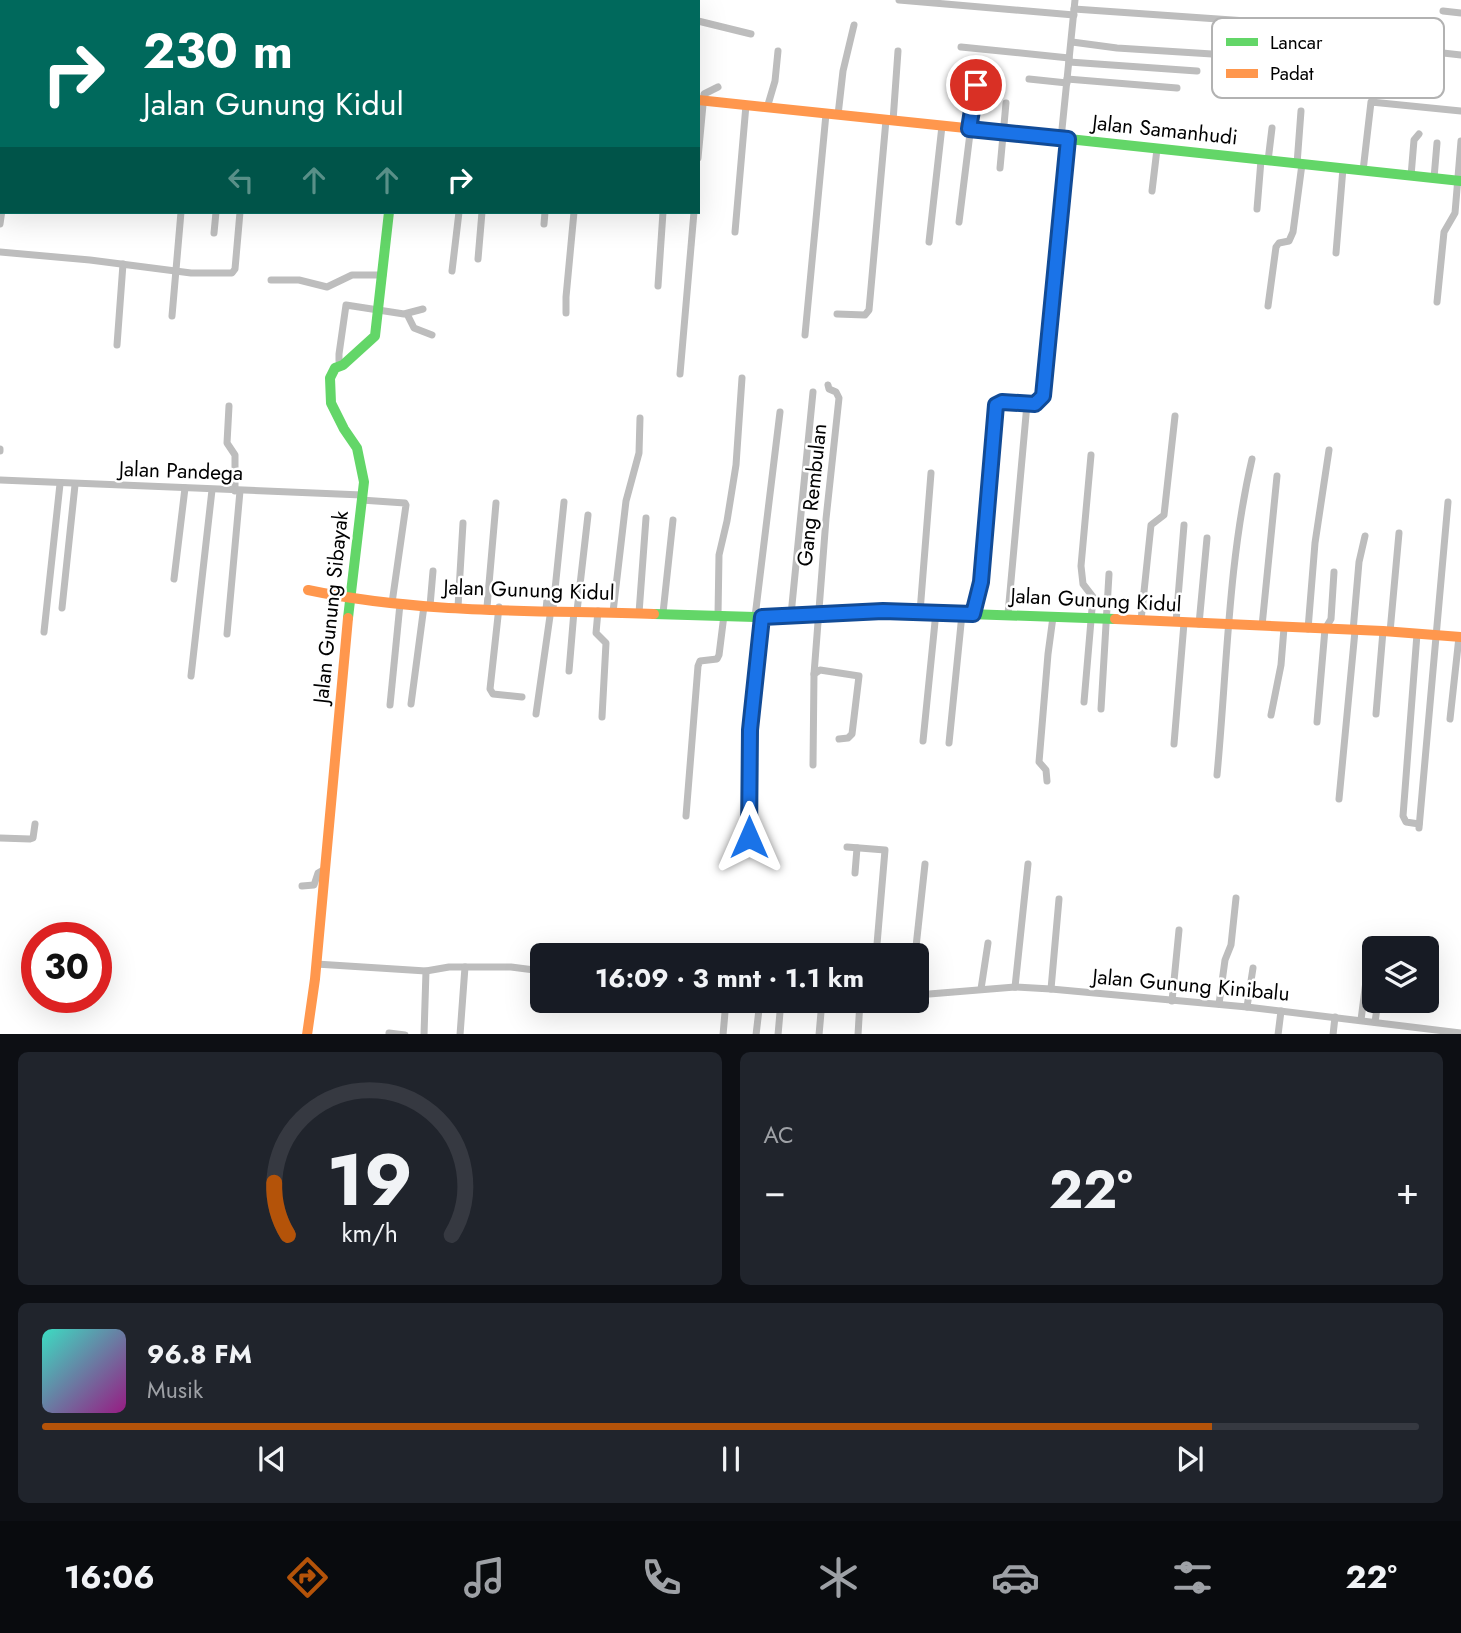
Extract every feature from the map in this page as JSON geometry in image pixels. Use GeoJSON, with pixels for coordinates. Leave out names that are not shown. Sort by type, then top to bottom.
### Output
{"type":"FeatureCollection","features":[{"type":"Feature","properties":{"kind":"street"},"geometry":{"type":"LineString","coordinates":[[899,0],[1212,19]]}},
{"type":"Feature","properties":{"kind":"street"},"geometry":{"type":"LineString","coordinates":[[949,743],[968,614],[981,582],[995,409],[998,403],[1002,402],[1027,404],[1040,401],[1044,392],[1075,0]]}},
{"type":"Feature","properties":{"kind":"street"},"geometry":{"type":"LineString","coordinates":[[1443,11],[1461,13]]}},
{"type":"Feature","properties":{"kind":"street"},"geometry":{"type":"LineString","coordinates":[[700,21],[751,34]]}},
{"type":"Feature","properties":{"kind":"street"},"geometry":{"type":"LineString","coordinates":[[805,335],[832,114],[854,25]]}},
{"type":"Feature","properties":{"kind":"street"},"geometry":{"type":"LineString","coordinates":[[1072,42],[1117,48],[1212,54]]}},
{"type":"Feature","properties":{"kind":"street"},"geometry":{"type":"LineString","coordinates":[[961,47],[1197,71]]}},
{"type":"Feature","properties":{"kind":"street"},"geometry":{"type":"LineString","coordinates":[[768,108],[775,81],[778,51]]}},
{"type":"Feature","properties":{"kind":"street"},"geometry":{"type":"LineString","coordinates":[[837,314],[865,315],[869,310],[898,51]]}},
{"type":"Feature","properties":{"kind":"street"},"geometry":{"type":"LineString","coordinates":[[1029,79],[1177,88]]}},
{"type":"Feature","properties":{"kind":"street"},"geometry":{"type":"LineString","coordinates":[[959,222],[976,85]]}},
{"type":"Feature","properties":{"kind":"street"},"geometry":{"type":"LineString","coordinates":[[700,120],[701,101],[705,92],[718,87]]}},
{"type":"Feature","properties":{"kind":"street","name":"Jalan Samanhudi"},"geometry":{"type":"LineString","coordinates":[[701,101],[1459,181]]}},
{"type":"Feature","properties":{"kind":"street"},"geometry":{"type":"LineString","coordinates":[[1000,168],[1006,103]]}},
{"type":"Feature","properties":{"kind":"street"},"geometry":{"type":"LineString","coordinates":[[1363,171],[1371,103],[1461,111]]}},
{"type":"Feature","properties":{"kind":"street"},"geometry":{"type":"LineString","coordinates":[[735,232],[746,105]]}},
{"type":"Feature","properties":{"kind":"street"},"geometry":{"type":"LineString","coordinates":[[1268,306],[1276,246],[1289,241],[1293,232],[1300,164],[1301,111]]}},
{"type":"Feature","properties":{"kind":"street"},"geometry":{"type":"LineString","coordinates":[[929,242],[942,126]]}},
{"type":"Feature","properties":{"kind":"street"},"geometry":{"type":"LineString","coordinates":[[1257,209],[1272,128]]}},
{"type":"Feature","properties":{"kind":"street"},"geometry":{"type":"LineString","coordinates":[[1411,176],[1414,140],[1419,134]]}},
{"type":"Feature","properties":{"kind":"street"},"geometry":{"type":"LineString","coordinates":[[1437,302],[1444,232],[1455,213],[1461,141]]}},
{"type":"Feature","properties":{"kind":"street"},"geometry":{"type":"LineString","coordinates":[[1434,178],[1437,143]]}},
{"type":"Feature","properties":{"kind":"street"},"geometry":{"type":"LineString","coordinates":[[1153,191],[1157,149]]}},
{"type":"Feature","properties":{"kind":"street"},"geometry":{"type":"LineString","coordinates":[[1336,253],[1343,168]]}},
{"type":"Feature","properties":{"kind":"street"},"geometry":{"type":"LineString","coordinates":[[172,316],[181,214]]}},
{"type":"Feature","properties":{"kind":"street"},"geometry":{"type":"LineString","coordinates":[[215,233],[216,214]]}},
{"type":"Feature","properties":{"kind":"street"},"geometry":{"type":"LineString","coordinates":[[0,252],[201,273],[228,273],[234,271],[240,214]]}},
{"type":"Feature","properties":{"kind":"street","name":"Jalan Gunung Sibayak"},"geometry":{"type":"LineString","coordinates":[[307,1034],[364,473],[360,457],[331,403],[330,378],[335,368],[343,365],[373,340],[380,309],[389,214]]}},
{"type":"Feature","properties":{"kind":"street"},"geometry":{"type":"LineString","coordinates":[[452,271],[459,214]]}},
{"type":"Feature","properties":{"kind":"street"},"geometry":{"type":"LineString","coordinates":[[478,259],[482,214]]}},
{"type":"Feature","properties":{"kind":"street"},"geometry":{"type":"LineString","coordinates":[[544,224],[545,214]]}},
{"type":"Feature","properties":{"kind":"street"},"geometry":{"type":"LineString","coordinates":[[566,313],[574,214]]}},
{"type":"Feature","properties":{"kind":"street"},"geometry":{"type":"LineString","coordinates":[[658,286],[663,214]]}},
{"type":"Feature","properties":{"kind":"street"},"geometry":{"type":"LineString","coordinates":[[680,374],[694,214]]}},
{"type":"Feature","properties":{"kind":"street"},"geometry":{"type":"LineString","coordinates":[[117,345],[123,264]]}},
{"type":"Feature","properties":{"kind":"street"},"geometry":{"type":"LineString","coordinates":[[271,280],[299,280],[327,287],[352,275],[383,275]]}},
{"type":"Feature","properties":{"kind":"street"},"geometry":{"type":"LineString","coordinates":[[343,365],[339,361],[339,354],[345,306],[407,314],[423,309]]}},
{"type":"Feature","properties":{"kind":"street"},"geometry":{"type":"LineString","coordinates":[[407,314],[414,328],[432,335]]}},
{"type":"Feature","properties":{"kind":"street"},"geometry":{"type":"LineString","coordinates":[[686,816],[698,666],[700,662],[718,659],[719,655],[719,555],[736,465],[742,378]]}},
{"type":"Feature","properties":{"kind":"street","name":"Gang Rembulan"},"geometry":{"type":"LineString","coordinates":[[813,765],[818,613],[839,398],[828,385]]}},
{"type":"Feature","properties":{"kind":"street"},"geometry":{"type":"LineString","coordinates":[[791,615],[813,392]]}},
{"type":"Feature","properties":{"kind":"street"},"geometry":{"type":"LineString","coordinates":[[1008,614],[1027,404]]}},
{"type":"Feature","properties":{"kind":"street"},"geometry":{"type":"LineString","coordinates":[[227,634],[238,491],[235,455],[227,443],[229,406]]}},
{"type":"Feature","properties":{"kind":"street"},"geometry":{"type":"LineString","coordinates":[[749,837],[750,730],[780,411]]}},
{"type":"Feature","properties":{"kind":"street"},"geometry":{"type":"LineString","coordinates":[[1141,620],[1151,525],[1164,515],[1175,416]]}},
{"type":"Feature","properties":{"kind":"street"},"geometry":{"type":"LineString","coordinates":[[613,612],[626,501],[639,453],[640,418]]}},
{"type":"Feature","properties":{"kind":"street"},"geometry":{"type":"LineString","coordinates":[[1308,629],[1315,543],[1329,450]]}},
{"type":"Feature","properties":{"kind":"street"},"geometry":{"type":"LineString","coordinates":[[1084,702],[1093,597],[1083,584],[1081,566],[1091,455]]}},
{"type":"Feature","properties":{"kind":"street"},"geometry":{"type":"LineString","coordinates":[[1217,775],[1228,624],[1244,497],[1252,458]]}},
{"type":"Feature","properties":{"kind":"street"},"geometry":{"type":"LineString","coordinates":[[920,612],[932,473]]}},
{"type":"Feature","properties":{"kind":"street"},"geometry":{"type":"LineString","coordinates":[[1262,626],[1277,476]]}},
{"type":"Feature","properties":{"kind":"street","name":"Jalan Pandega"},"geometry":{"type":"LineString","coordinates":[[0,480],[361,497],[405,503],[407,505],[396,604]]}},
{"type":"Feature","properties":{"kind":"street"},"geometry":{"type":"LineString","coordinates":[[44,632],[60,484]]}},
{"type":"Feature","properties":{"kind":"street"},"geometry":{"type":"LineString","coordinates":[[62,608],[75,485]]}},
{"type":"Feature","properties":{"kind":"street"},"geometry":{"type":"LineString","coordinates":[[174,579],[186,488]]}},
{"type":"Feature","properties":{"kind":"street"},"geometry":{"type":"LineString","coordinates":[[191,676],[212,490]]}},
{"type":"Feature","properties":{"kind":"street"},"geometry":{"type":"LineString","coordinates":[[536,714],[564,502]]}},
{"type":"Feature","properties":{"kind":"street"},"geometry":{"type":"LineString","coordinates":[[1417,634],[1403,816],[1406,822],[1419,826],[1448,502]]}},
{"type":"Feature","properties":{"kind":"street"},"geometry":{"type":"LineString","coordinates":[[487,607],[496,503]]}},
{"type":"Feature","properties":{"kind":"street"},"geometry":{"type":"LineString","coordinates":[[569,671],[589,515]]}},
{"type":"Feature","properties":{"kind":"street"},"geometry":{"type":"LineString","coordinates":[[639,612],[646,518]]}},
{"type":"Feature","properties":{"kind":"street"},"geometry":{"type":"LineString","coordinates":[[663,613],[673,520]]}},
{"type":"Feature","properties":{"kind":"street"},"geometry":{"type":"LineString","coordinates":[[458,607],[463,523]]}},
{"type":"Feature","properties":{"kind":"street"},"geometry":{"type":"LineString","coordinates":[[1174,744],[1184,526]]}},
{"type":"Feature","properties":{"kind":"street"},"geometry":{"type":"LineString","coordinates":[[1376,714],[1399,533]]}},
{"type":"Feature","properties":{"kind":"street"},"geometry":{"type":"LineString","coordinates":[[1339,799],[1359,562],[1365,536]]}},
{"type":"Feature","properties":{"kind":"street"},"geometry":{"type":"LineString","coordinates":[[1199,624],[1207,538]]}},
{"type":"Feature","properties":{"kind":"street"},"geometry":{"type":"LineString","coordinates":[[411,704],[433,571]]}},
{"type":"Feature","properties":{"kind":"street"},"geometry":{"type":"LineString","coordinates":[[1317,722],[1325,629],[1331,619],[1334,572]]}},
{"type":"Feature","properties":{"kind":"street"},"geometry":{"type":"LineString","coordinates":[[1101,709],[1110,574]]}},
{"type":"Feature","properties":{"kind":"street","name":"Jalan Gunung Kidul"},"geometry":{"type":"LineString","coordinates":[[308,590],[351,599],[427,606],[759,617],[818,613],[1008,614],[1386,631],[1460,637]]}},
{"type":"Feature","properties":{"kind":"street"},"geometry":{"type":"LineString","coordinates":[[548,590],[550,609]]}},
{"type":"Feature","properties":{"kind":"street"},"geometry":{"type":"LineString","coordinates":[[390,705],[396,604]]}},
{"type":"Feature","properties":{"kind":"street"},"geometry":{"type":"LineString","coordinates":[[499,607],[491,691],[493,694],[522,697]]}},
{"type":"Feature","properties":{"kind":"street"},"geometry":{"type":"LineString","coordinates":[[598,611],[596,634],[606,643],[602,717]]}},
{"type":"Feature","properties":{"kind":"street"},"geometry":{"type":"LineString","coordinates":[[923,741],[936,612]]}},
{"type":"Feature","properties":{"kind":"street"},"geometry":{"type":"LineString","coordinates":[[1048,781],[1046,770],[1038,762],[1053,617]]}},
{"type":"Feature","properties":{"kind":"street"},"geometry":{"type":"LineString","coordinates":[[1271,715],[1282,665],[1284,628]]}},
{"type":"Feature","properties":{"kind":"street"},"geometry":{"type":"LineString","coordinates":[[1450,719],[1460,637]]}},
{"type":"Feature","properties":{"kind":"street"},"geometry":{"type":"LineString","coordinates":[[814,674],[820,670],[859,676],[852,734],[848,738],[839,738]]}},
{"type":"Feature","properties":{"kind":"street"},"geometry":{"type":"LineString","coordinates":[[0,838],[33,838],[35,824]]}},
{"type":"Feature","properties":{"kind":"street"},"geometry":{"type":"LineString","coordinates":[[847,847],[885,850],[877,943]]}},
{"type":"Feature","properties":{"kind":"street"},"geometry":{"type":"LineString","coordinates":[[855,873],[858,848]]}},
{"type":"Feature","properties":{"kind":"street"},"geometry":{"type":"LineString","coordinates":[[916,943],[925,864]]}},
{"type":"Feature","properties":{"kind":"street"},"geometry":{"type":"LineString","coordinates":[[1016,987],[1028,864]]}},
{"type":"Feature","properties":{"kind":"street"},"geometry":{"type":"LineString","coordinates":[[302,887],[314,885],[318,873],[325,869]]}},
{"type":"Feature","properties":{"kind":"street"},"geometry":{"type":"LineString","coordinates":[[1219,1004],[1225,960],[1231,945],[1236,898]]}},
{"type":"Feature","properties":{"kind":"street"},"geometry":{"type":"LineString","coordinates":[[1051,989],[1059,899]]}},
{"type":"Feature","properties":{"kind":"street"},"geometry":{"type":"LineString","coordinates":[[1172,1001],[1179,930]]}},
{"type":"Feature","properties":{"kind":"street"},"geometry":{"type":"LineString","coordinates":[[981,989],[988,943]]}},
{"type":"Feature","properties":{"kind":"street"},"geometry":{"type":"LineString","coordinates":[[316,964],[426,971],[466,967],[530,969]]}},
{"type":"Feature","properties":{"kind":"street"},"geometry":{"type":"LineString","coordinates":[[460,1034],[466,967]]}},
{"type":"Feature","properties":{"kind":"street"},"geometry":{"type":"LineString","coordinates":[[1247,1007],[1253,968]]}},
{"type":"Feature","properties":{"kind":"street"},"geometry":{"type":"LineString","coordinates":[[424,1034],[426,971]]}},
{"type":"Feature","properties":{"kind":"street","name":"Jalan Gunung Kinibalu"},"geometry":{"type":"LineString","coordinates":[[929,994],[1016,987],[1051,989],[1247,1007],[1461,1033]]}},
{"type":"Feature","properties":{"kind":"street"},"geometry":{"type":"LineString","coordinates":[[1278,1034],[1281,1011]]}},
{"type":"Feature","properties":{"kind":"street"},"geometry":{"type":"LineString","coordinates":[[1361,1020],[1362,1012]]}},
{"type":"Feature","properties":{"kind":"street"},"geometry":{"type":"LineString","coordinates":[[723,1034],[725,1013]]}},
{"type":"Feature","properties":{"kind":"street"},"geometry":{"type":"LineString","coordinates":[[756,1034],[759,1013]]}},
{"type":"Feature","properties":{"kind":"street"},"geometry":{"type":"LineString","coordinates":[[778,1034],[779,1013]]}},
{"type":"Feature","properties":{"kind":"street"},"geometry":{"type":"LineString","coordinates":[[819,1034],[821,1013]]}},
{"type":"Feature","properties":{"kind":"street"},"geometry":{"type":"LineString","coordinates":[[858,1034],[859,1013]]}},
{"type":"Feature","properties":{"kind":"street"},"geometry":{"type":"LineString","coordinates":[[1376,1022],[1377,1013]]}},
{"type":"Feature","properties":{"kind":"street"},"geometry":{"type":"LineString","coordinates":[[1333,1034],[1335,1017]]}},
{"type":"Feature","properties":{"kind":"street"},"geometry":{"type":"LineString","coordinates":[[389,1032],[405,1034]]}},
{"type":"Feature","properties":{"kind":"traffic: fast"},"geometry":{"type":"LineString","coordinates":[[975,129],[1461,181]]}},
{"type":"Feature","properties":{"kind":"traffic: fast"},"geometry":{"type":"LineString","coordinates":[[348,618],[364,482],[357,448],[331,403],[330,378],[335,368],[343,365],[375,336],[389,214]]}},
{"type":"Feature","properties":{"kind":"traffic: fast"},"geometry":{"type":"LineString","coordinates":[[654,614],[755,617],[883,611],[1115,619]]}},
{"type":"Feature","properties":{"kind":"traffic: slow"},"geometry":{"type":"LineString","coordinates":[[700,100],[975,129]]}},
{"type":"Feature","properties":{"kind":"traffic: slow"},"geometry":{"type":"LineString","coordinates":[[308,590],[351,598],[437,607],[654,614]]}},
{"type":"Feature","properties":{"kind":"traffic: slow"},"geometry":{"type":"LineString","coordinates":[[307,1034],[315,979],[348,618]]}},
{"type":"Feature","properties":{"kind":"traffic: slow"},"geometry":{"type":"LineString","coordinates":[[1115,619],[1461,637]]}},
{"type":"Feature","properties":{"kind":"route"},"geometry":{"type":"LineString","coordinates":[[749,837],[750,730],[762,617],[883,611],[973,614],[981,582],[996,405],[1002,402],[1035,404],[1042,400],[1068,139],[969,129],[976,85]]}}]}
